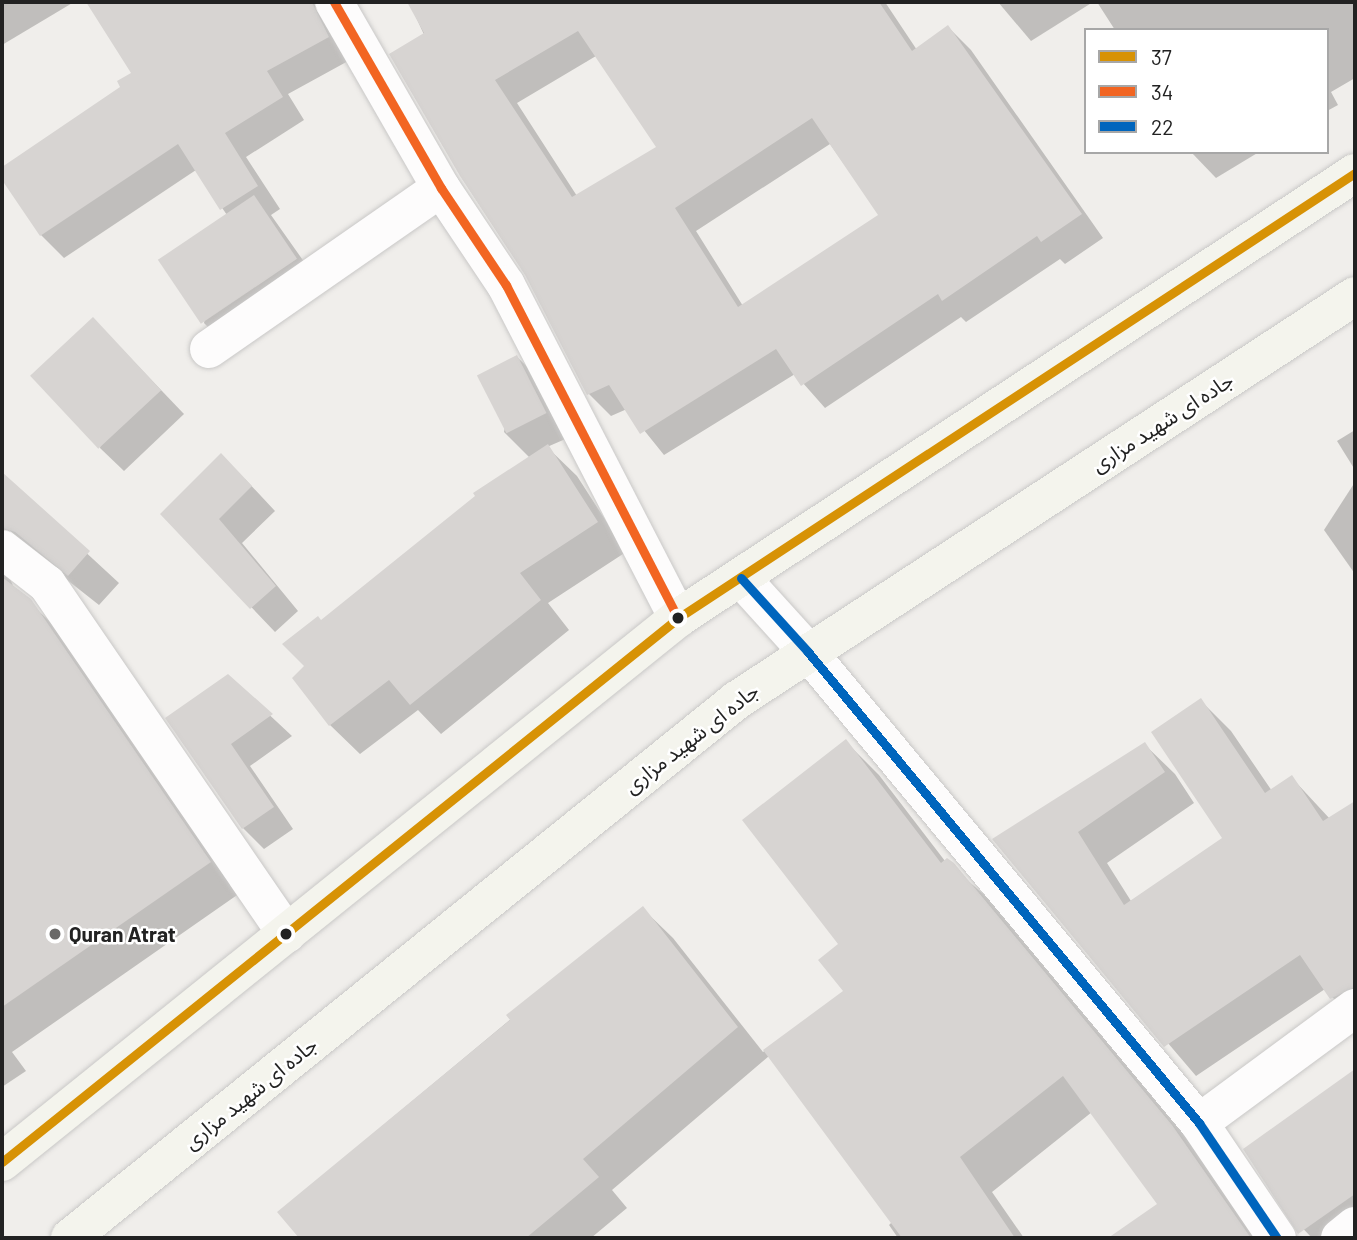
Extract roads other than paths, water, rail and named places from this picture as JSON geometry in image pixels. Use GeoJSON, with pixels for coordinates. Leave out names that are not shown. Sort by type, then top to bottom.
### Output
{"type":"FeatureCollection","features":[{"type":"Feature","properties":{"kind":"main road"},"geometry":{"type":"LineString","coordinates":[[2,1162],[678,618],[1355,173]]}},
{"type":"Feature","properties":{"kind":"main road","name":"جاده ای شهید مزاری"},"geometry":{"type":"LineString","coordinates":[[70,1238],[726,709],[808,652],[1355,296]]}},
{"type":"Feature","properties":{"kind":"street"},"geometry":{"type":"LineString","coordinates":[[334,2],[441,188],[506,285],[678,618]]}},
{"type":"Feature","properties":{"kind":"street"},"geometry":{"type":"LineString","coordinates":[[209,349],[441,188]]}},
{"type":"Feature","properties":{"kind":"street"},"geometry":{"type":"LineString","coordinates":[[2,549],[47,584],[286,934]]}},
{"type":"Feature","properties":{"kind":"street"},"geometry":{"type":"LineString","coordinates":[[741,578],[808,652],[1199,1123],[1278,1238]]}},
{"type":"Feature","properties":{"kind":"street"},"geometry":{"type":"LineString","coordinates":[[1199,1123],[1355,1008]]}},
{"type":"Feature","properties":{"kind":"street"},"geometry":{"type":"LineString","coordinates":[[1340,1238],[1355,1226]]}},
{"type":"Feature","properties":{"kind":"place","name":"Quran Atrat"},"geometry":{"type":"Point","coordinates":[55,934]}}]}
